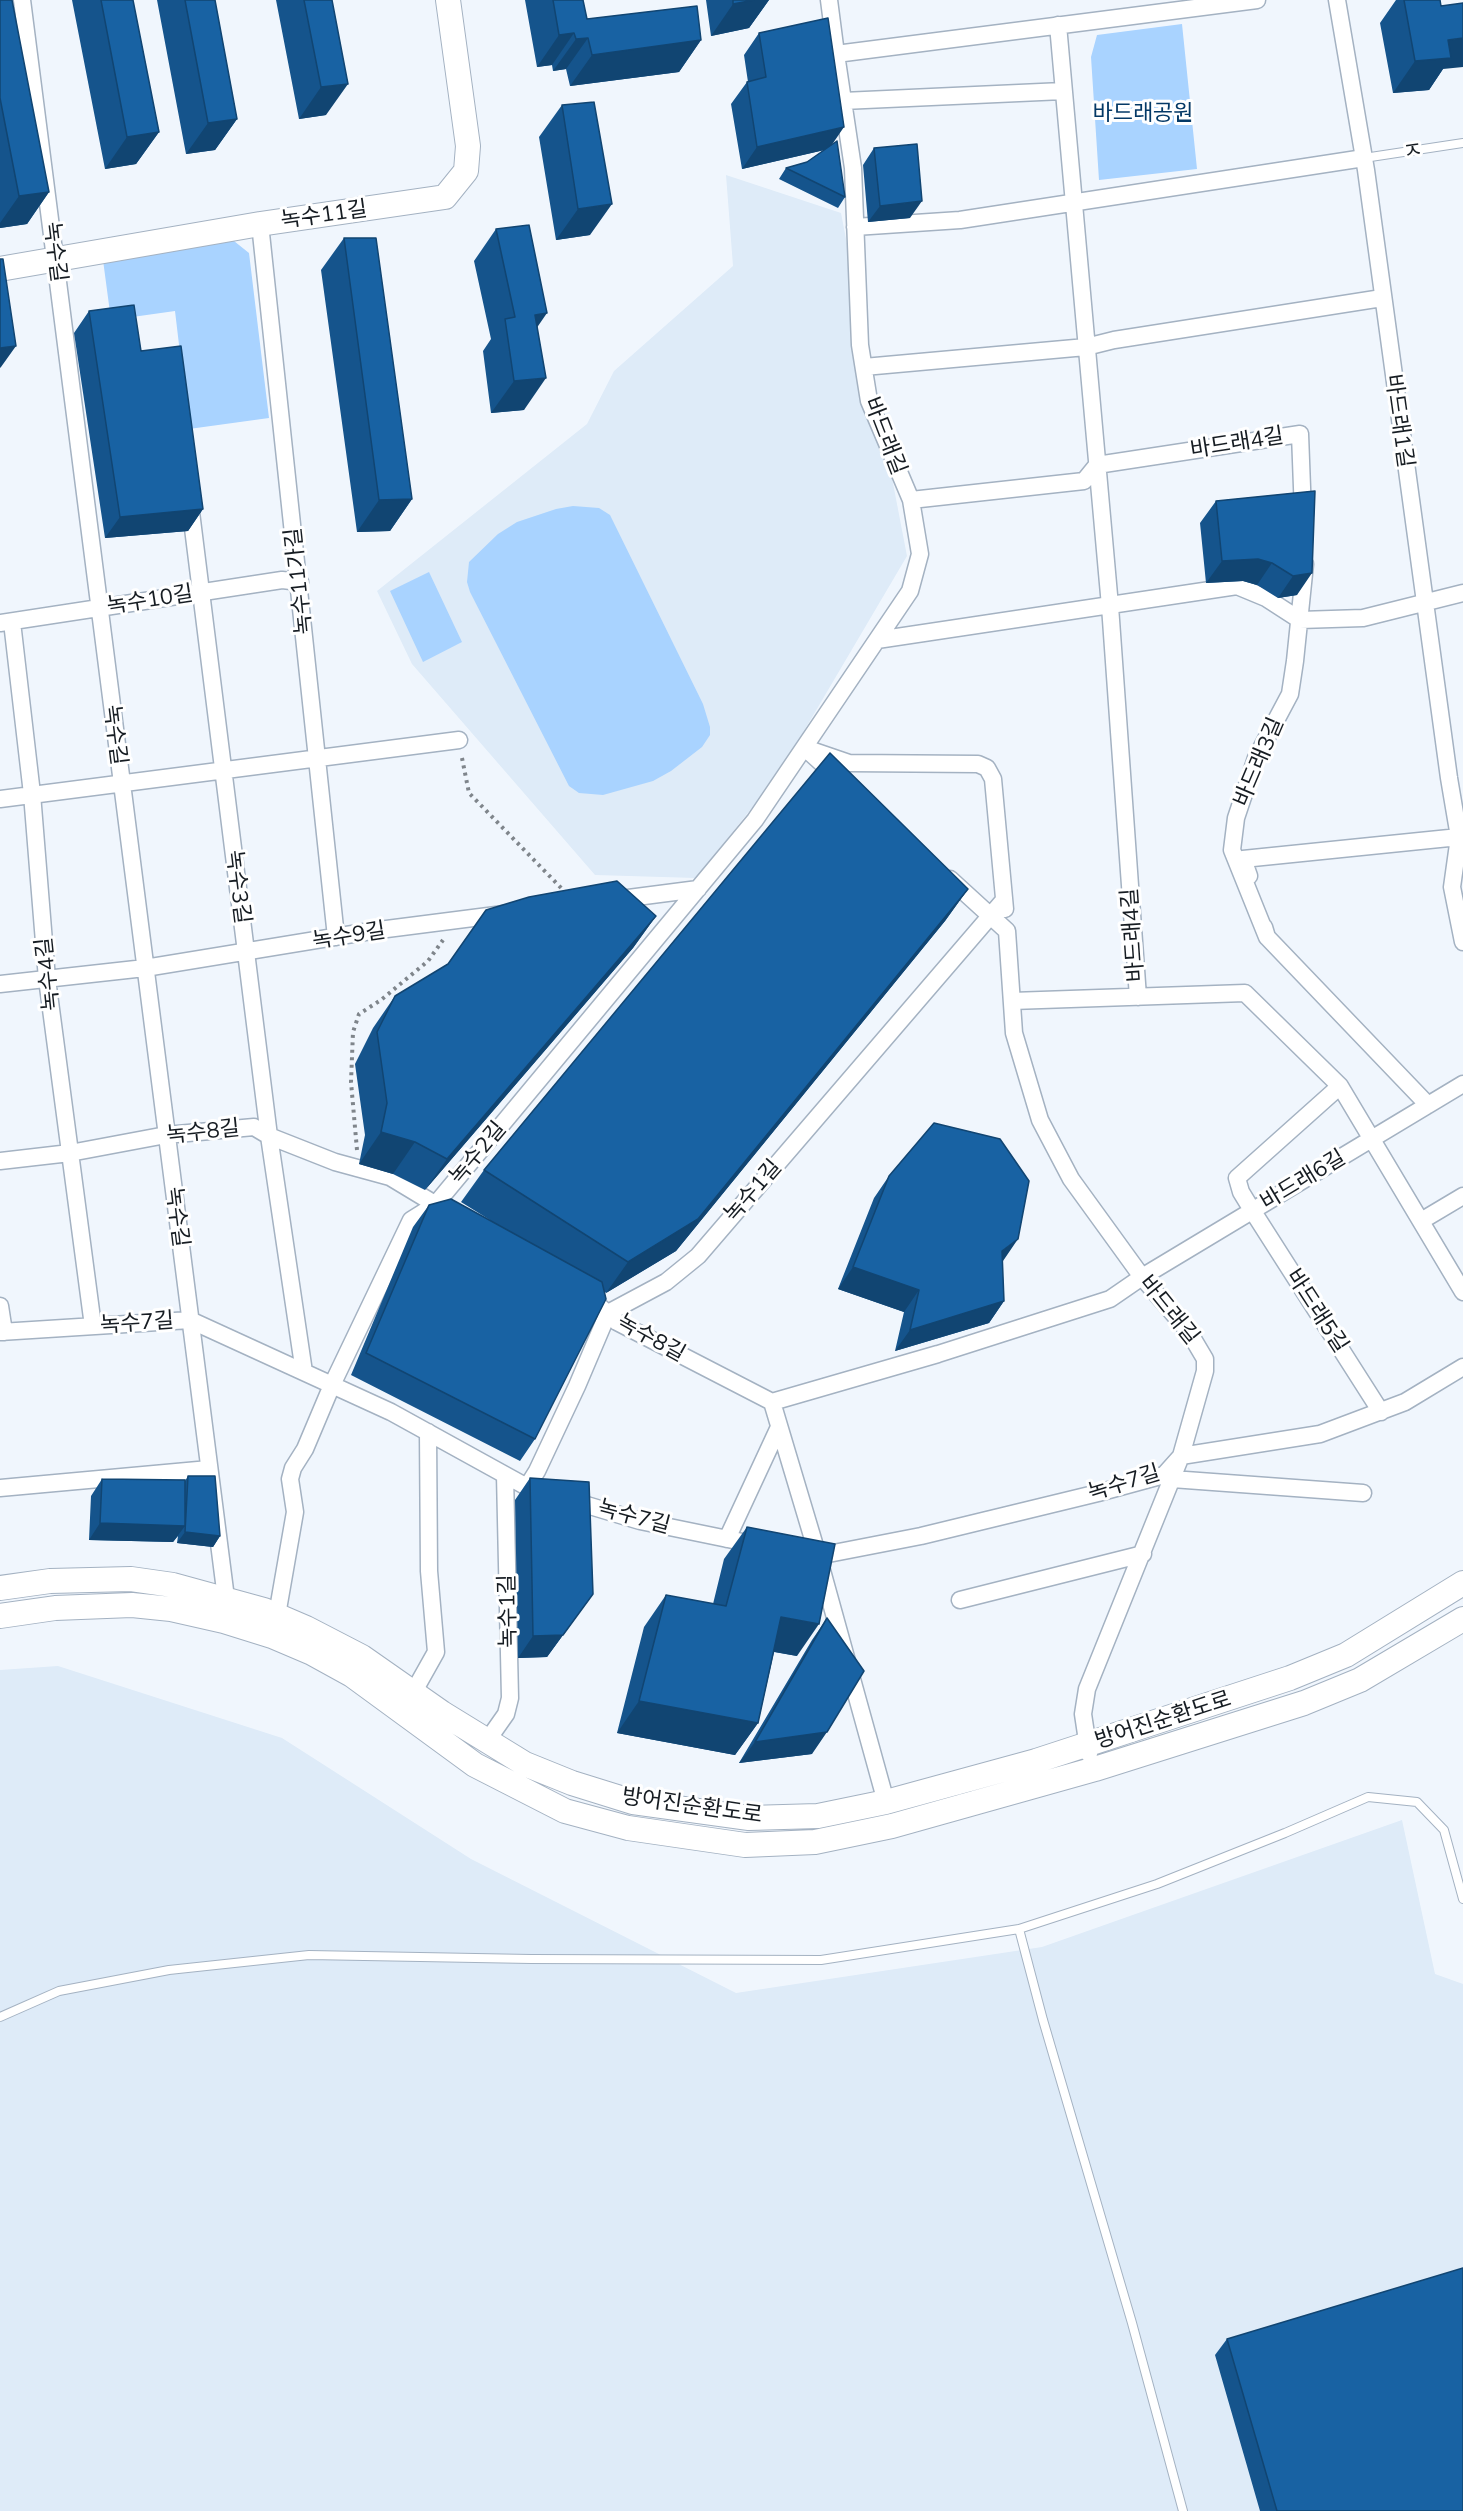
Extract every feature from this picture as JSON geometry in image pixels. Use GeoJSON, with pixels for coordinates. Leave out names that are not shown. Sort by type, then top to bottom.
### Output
{"type":"FeatureCollection","features":[{"type":"Feature","properties":{"kind":"main road","name":"녹수11길"},"geometry":{"type":"LineString","coordinates":[[0,269],[260,224],[446,197],[466,171],[468,146],[448,0]]}},
{"type":"Feature","properties":{"kind":"main road","name":"방어진순환도로"},"geometry":{"type":"LineString","coordinates":[[0,1588],[50,1581],[131,1579],[173,1585],[226,1598],[277,1615],[362,1657],[413,1693],[525,1764],[633,1802],[748,1818],[818,1816],[886,1802],[1086,1745],[1290,1678],[1346,1655],[1463,1582]]}},
{"type":"Feature","properties":{"kind":"main road","name":"방어진순환도로"},"geometry":{"type":"LineString","coordinates":[[0,1616],[55,1608],[132,1605],[171,1609],[224,1621],[272,1636],[312,1653],[342,1670],[475,1765],[565,1810],[628,1828],[745,1845],[815,1842],[892,1826],[1095,1769],[1304,1703],[1360,1680],[1463,1619]]}},
{"type":"Feature","properties":{"kind":"street","name":"녹수길"},"geometry":{"type":"LineString","coordinates":[[22,0],[226,1598]]}},
{"type":"Feature","properties":{"kind":"street","name":"바드래길"},"geometry":{"type":"LineString","coordinates":[[829,0],[853,168],[860,345],[869,401],[911,500],[920,554],[910,591],[804,748],[849,763],[978,764],[987,768],[993,778],[1014,1033],[1040,1120],[1071,1179],[1142,1276],[1189,1332],[1205,1359],[1205,1371],[1181,1456],[1087,1689],[1083,1714],[1086,1745],[1095,1769]]}},
{"type":"Feature","properties":{"kind":"street"},"geometry":{"type":"LineString","coordinates":[[836,54],[1257,0]]}},
{"type":"Feature","properties":{"kind":"street","name":"바드래1길"},"geometry":{"type":"LineString","coordinates":[[1337,0],[1364,158],[1425,603],[1461,839],[1452,887],[1463,942]]}},
{"type":"Feature","properties":{"kind":"street","name":"바드래4길"},"geometry":{"type":"LineString","coordinates":[[1058,26],[1110,606],[1138,997],[1245,993],[1340,1086],[1463,1292]]}},
{"type":"Feature","properties":{"kind":"street"},"geometry":{"type":"LineString","coordinates":[[843,101],[1063,91]]}},
{"type":"Feature","properties":{"kind":"street"},"geometry":{"type":"LineString","coordinates":[[855,227],[960,220],[1364,158]]}},
{"type":"Feature","properties":{"kind":"street","name":"녹수11가길"},"geometry":{"type":"LineString","coordinates":[[260,224],[300,582],[336,937]]}},
{"type":"Feature","properties":{"kind":"street"},"geometry":{"type":"LineString","coordinates":[[864,367],[1086,347],[1114,340],[1382,298]]}},
{"type":"Feature","properties":{"kind":"street","name":"바드래4길"},"geometry":{"type":"LineString","coordinates":[[1097,465],[1300,434],[1304,526]]}},
{"type":"Feature","properties":{"kind":"street"},"geometry":{"type":"LineString","coordinates":[[911,500],[1084,481],[1097,465]]}},
{"type":"Feature","properties":{"kind":"street","name":"녹수3길"},"geometry":{"type":"LineString","coordinates":[[188,491],[269,1136],[304,1372]]}},
{"type":"Feature","properties":{"kind":"street"},"geometry":{"type":"LineString","coordinates":[[1300,620],[1305,549]]}},
{"type":"Feature","properties":{"kind":"street","name":"녹수10길"},"geometry":{"type":"LineString","coordinates":[[6,623],[282,580],[300,582]]}},
{"type":"Feature","properties":{"kind":"street"},"geometry":{"type":"LineString","coordinates":[[877,640],[1237,586],[1266,598],[1300,620],[1363,618],[1463,593]]}},
{"type":"Feature","properties":{"kind":"street","name":"바드래3길"},"geometry":{"type":"LineString","coordinates":[[1300,620],[1290,694],[1256,758],[1236,818],[1232,850],[1267,937],[1428,1105]]}},
{"type":"Feature","properties":{"kind":"street","name":"녹수4길"},"geometry":{"type":"LineString","coordinates":[[6,623],[32,794],[47,979],[93,1326]]}},
{"type":"Feature","properties":{"kind":"street"},"geometry":{"type":"LineString","coordinates":[[0,799],[459,740]]}},
{"type":"Feature","properties":{"kind":"street"},"geometry":{"type":"LineString","coordinates":[[804,748],[849,788]]}},
{"type":"Feature","properties":{"kind":"street","name":"녹수2길"},"geometry":{"type":"LineString","coordinates":[[277,1615],[295,1512],[290,1479],[293,1468],[305,1449],[332,1385],[411,1220],[435,1204],[698,889],[759,824],[804,748]]}},
{"type":"Feature","properties":{"kind":"street","name":"바드래3길"},"geometry":{"type":"LineString","coordinates":[[1267,937],[1243,859],[1461,839]]}},
{"type":"Feature","properties":{"kind":"street"},"geometry":{"type":"LineString","coordinates":[[937,868],[1007,931]]}},
{"type":"Feature","properties":{"kind":"street"},"geometry":{"type":"LineString","coordinates":[[599,902],[698,889]]}},
{"type":"Feature","properties":{"kind":"street","name":"녹수1길"},"geometry":{"type":"LineString","coordinates":[[608,1313],[666,1282],[698,1256],[1004,900]]}},
{"type":"Feature","properties":{"kind":"street","name":"녹수9길"},"geometry":{"type":"LineString","coordinates":[[0,984],[145,968],[336,937],[523,912]]}},
{"type":"Feature","properties":{"kind":"street"},"geometry":{"type":"LineString","coordinates":[[1012,1001],[1138,997]]}},
{"type":"Feature","properties":{"kind":"street","name":"바드래6길"},"geometry":{"type":"LineString","coordinates":[[1142,1276],[1463,1083]]}},
{"type":"Feature","properties":{"kind":"street","name":"바드래5길"},"geometry":{"type":"LineString","coordinates":[[1340,1086],[1237,1178],[1241,1192],[1252,1210],[1381,1412]]}},
{"type":"Feature","properties":{"kind":"street","name":"녹수8길"},"geometry":{"type":"LineString","coordinates":[[0,1161],[69,1153],[166,1135],[254,1127],[269,1136],[390,1178],[455,1216]]}},
{"type":"Feature","properties":{"kind":"street"},"geometry":{"type":"LineString","coordinates":[[1421,1221],[1463,1196]]}},
{"type":"Feature","properties":{"kind":"street"},"geometry":{"type":"LineString","coordinates":[[886,1802],[818,1556],[772,1402],[938,1354],[1110,1299],[1142,1276]]}},
{"type":"Feature","properties":{"kind":"street","name":"녹수8길"},"geometry":{"type":"LineString","coordinates":[[573,1287],[593,1299],[617,1322],[772,1402]]}},
{"type":"Feature","properties":{"kind":"street"},"geometry":{"type":"LineString","coordinates":[[0,1306],[2,1332]]}},
{"type":"Feature","properties":{"kind":"street"},"geometry":{"type":"LineString","coordinates":[[527,1487],[572,1397],[608,1313]]}},
{"type":"Feature","properties":{"kind":"street","name":"녹수7길"},"geometry":{"type":"LineString","coordinates":[[2,1332],[190,1320],[391,1412],[527,1487],[640,1521],[772,1547]]}},
{"type":"Feature","properties":{"kind":"street"},"geometry":{"type":"LineString","coordinates":[[1181,1456],[1320,1434],[1405,1402],[1463,1367]]}},
{"type":"Feature","properties":{"kind":"street"},"geometry":{"type":"LineString","coordinates":[[727,1539],[779,1427]]}},
{"type":"Feature","properties":{"kind":"street"},"geometry":{"type":"LineString","coordinates":[[413,1693],[436,1652],[429,1571],[428,1432]]}},
{"type":"Feature","properties":{"kind":"street","name":"녹수7길"},"geometry":{"type":"LineString","coordinates":[[795,1552],[818,1556],[921,1536],[1164,1475],[1181,1456]]}},
{"type":"Feature","properties":{"kind":"street"},"geometry":{"type":"LineString","coordinates":[[0,1488],[209,1469]]}},
{"type":"Feature","properties":{"kind":"street","name":"녹수1길"},"geometry":{"type":"LineString","coordinates":[[487,1741],[506,1714],[510,1698],[505,1475]]}},
{"type":"Feature","properties":{"kind":"street"},"geometry":{"type":"LineString","coordinates":[[1172,1479],[1363,1493]]}},
{"type":"Feature","properties":{"kind":"street"},"geometry":{"type":"LineString","coordinates":[[960,1599],[1143,1554]]}},
{"type":"Feature","properties":{"kind":"lane","name":"ㅈ"},"geometry":{"type":"LineString","coordinates":[[1364,158],[1463,143]]}},
{"type":"Feature","properties":{"kind":"lane"},"geometry":{"type":"LineString","coordinates":[[0,2017],[59,1991],[169,1970],[309,1955],[531,1959],[820,1960],[1019,1929],[1157,1884],[1368,1797],[1417,1802],[1444,1830],[1463,1899]]}},
{"type":"Feature","properties":{"kind":"lane"},"geometry":{"type":"LineString","coordinates":[[1019,1929],[1043,2020],[1132,2323],[1183,2511]]}},
{"type":"Feature","properties":{"kind":"path"},"geometry":{"type":"LineString","coordinates":[[459,740],[469,793],[569,896]]}},
{"type":"Feature","properties":{"kind":"path"},"geometry":{"type":"LineString","coordinates":[[351,1166],[357,1148],[351,1082],[353,1032],[358,1014],[381,1000],[428,961],[457,920]]}},
{"type":"Feature","properties":{"kind":"shaded area"},"geometry":{"type":"Polygon","coordinates":[[[726,175],[841,213],[907,556],[778,775],[696,878],[595,875],[412,664],[377,591],[587,424],[614,371],[733,266],[726,175]]]}},
{"type":"Feature","properties":{"kind":"shaded area"},"geometry":{"type":"Polygon","coordinates":[[[58,1666],[282,1738],[471,1859],[736,1993],[1042,1947],[1402,1820],[1435,1974],[1463,1984],[1463,2511],[0,2511],[0,1670],[58,1666]]]}},
{"type":"Feature","properties":{"kind":"green space","name":"바드래공원"},"geometry":{"type":"Polygon","coordinates":[[[1182,24],[1197,169],[1099,180],[1091,57],[1097,35],[1182,24]]]}},
{"type":"Feature","properties":{"kind":"green space"},"geometry":{"type":"Polygon","coordinates":[[[234,241],[249,253],[269,418],[189,429],[175,311],[111,320],[103,260],[234,241]]]}},
{"type":"Feature","properties":{"kind":"green space"},"geometry":{"type":"Polygon","coordinates":[[[573,506],[599,508],[610,515],[703,704],[710,727],[710,735],[702,747],[671,771],[653,781],[603,795],[579,793],[569,786],[467,582],[469,562],[498,534],[517,522],[573,506]]]}},
{"type":"Feature","properties":{"kind":"green space"},"geometry":{"type":"Polygon","coordinates":[[[429,572],[462,642],[423,662],[390,591],[429,572]]]}},
{"type":"Feature","properties":{"kind":"building"},"geometry":{"type":"Polygon","coordinates":[[[0,0],[12,0],[49,192],[19,196],[0,98],[0,0]]]}},
{"type":"Feature","properties":{"kind":"building"},"geometry":{"type":"Polygon","coordinates":[[[101,0],[133,0],[159,132],[127,137],[101,0]]]}},
{"type":"Feature","properties":{"kind":"building"},"geometry":{"type":"Polygon","coordinates":[[[185,0],[215,0],[237,119],[208,123],[185,0]]]}},
{"type":"Feature","properties":{"kind":"building"},"geometry":{"type":"Polygon","coordinates":[[[304,0],[332,0],[348,84],[321,87],[304,0]]]}},
{"type":"Feature","properties":{"kind":"building"},"geometry":{"type":"Polygon","coordinates":[[[553,0],[583,0],[587,19],[697,6],[701,40],[592,55],[588,38],[576,39],[574,33],[559,35],[553,0]]]}},
{"type":"Feature","properties":{"kind":"building"},"geometry":{"type":"Polygon","coordinates":[[[733,0],[754,0],[733,4],[733,0]]]}},
{"type":"Feature","properties":{"kind":"building"},"geometry":{"type":"Polygon","coordinates":[[[1404,0],[1440,0],[1441,6],[1463,3],[1463,38],[1448,40],[1451,58],[1415,61],[1404,0]]]}},
{"type":"Feature","properties":{"kind":"building"},"geometry":{"type":"Polygon","coordinates":[[[828,18],[844,127],[757,147],[747,82],[766,77],[759,33],[828,18]]]}},
{"type":"Feature","properties":{"kind":"building"},"geometry":{"type":"Polygon","coordinates":[[[594,102],[612,204],[578,209],[562,105],[594,102]]]}},
{"type":"Feature","properties":{"kind":"building"},"geometry":{"type":"Polygon","coordinates":[[[837,141],[845,197],[786,168],[807,162],[837,141]]]}},
{"type":"Feature","properties":{"kind":"building"},"geometry":{"type":"Polygon","coordinates":[[[917,144],[922,201],[880,206],[874,148],[917,144]]]}},
{"type":"Feature","properties":{"kind":"building"},"geometry":{"type":"Polygon","coordinates":[[[529,225],[547,313],[535,315],[546,378],[514,381],[505,319],[515,317],[496,229],[529,225]]]}},
{"type":"Feature","properties":{"kind":"building"},"geometry":{"type":"Polygon","coordinates":[[[344,238],[376,238],[412,499],[379,500],[344,238]]]}},
{"type":"Feature","properties":{"kind":"building"},"geometry":{"type":"Polygon","coordinates":[[[0,259],[3,259],[16,346],[0,348],[0,259]]]}},
{"type":"Feature","properties":{"kind":"building"},"geometry":{"type":"Polygon","coordinates":[[[134,305],[141,351],[181,346],[203,509],[120,517],[89,311],[134,305]]]}},
{"type":"Feature","properties":{"kind":"building"},"geometry":{"type":"Polygon","coordinates":[[[1315,491],[1312,573],[1293,576],[1272,563],[1258,559],[1222,561],[1216,501],[1315,491]]]}},
{"type":"Feature","properties":{"kind":"building"},"geometry":{"type":"Polygon","coordinates":[[[830,753],[968,889],[698,1219],[628,1262],[484,1170],[830,753]]]}},
{"type":"Feature","properties":{"kind":"building"},"geometry":{"type":"Polygon","coordinates":[[[617,881],[656,916],[447,1159],[415,1142],[381,1132],[387,1103],[377,1032],[395,996],[448,964],[486,910],[529,897],[617,881]]]}},
{"type":"Feature","properties":{"kind":"building"},"geometry":{"type":"Polygon","coordinates":[[[934,1123],[1000,1139],[1029,1181],[1018,1239],[1002,1251],[1004,1301],[910,1330],[919,1290],[853,1267],[889,1176],[934,1123]]]}},
{"type":"Feature","properties":{"kind":"building"},"geometry":{"type":"Polygon","coordinates":[[[451,1199],[602,1282],[606,1299],[535,1439],[366,1353],[429,1205],[451,1199]]]}},
{"type":"Feature","properties":{"kind":"building"},"geometry":{"type":"Polygon","coordinates":[[[188,1476],[215,1476],[220,1536],[185,1532],[188,1476]]]}},
{"type":"Feature","properties":{"kind":"building"},"geometry":{"type":"Polygon","coordinates":[[[530,1478],[589,1482],[593,1594],[563,1635],[533,1636],[530,1478]]]}},
{"type":"Feature","properties":{"kind":"building"},"geometry":{"type":"Polygon","coordinates":[[[102,1479],[185,1480],[185,1526],[100,1523],[102,1479]]]}},
{"type":"Feature","properties":{"kind":"building"},"geometry":{"type":"Polygon","coordinates":[[[747,1527],[835,1544],[819,1624],[781,1617],[758,1723],[639,1701],[666,1595],[726,1606],[747,1527]]]}},
{"type":"Feature","properties":{"kind":"building"},"geometry":{"type":"Polygon","coordinates":[[[827,1618],[864,1671],[827,1732],[755,1742],[827,1618]]]}},
{"type":"Feature","properties":{"kind":"building"},"geometry":{"type":"Polygon","coordinates":[[[1463,2268],[1463,2511],[1277,2511],[1227,2339],[1463,2268]]]}}]}
